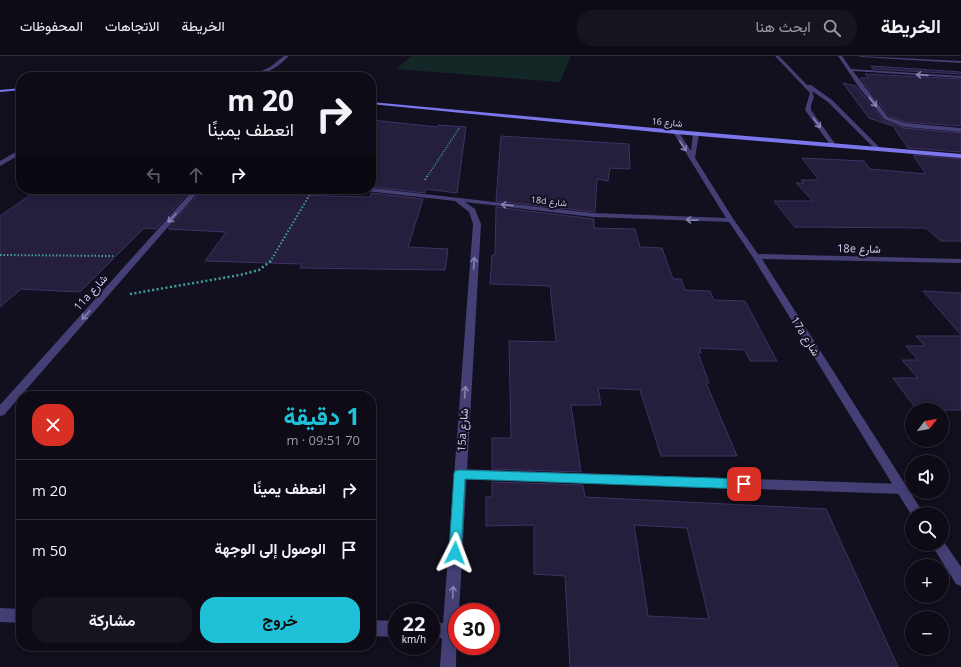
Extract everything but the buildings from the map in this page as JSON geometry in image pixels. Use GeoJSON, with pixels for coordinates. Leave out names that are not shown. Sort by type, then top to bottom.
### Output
{"type":"FeatureCollection","features":[{"type":"Feature","properties":{"kind":"street"},"geometry":{"type":"LineString","coordinates":[[263,72],[272,68],[287,56]]}},
{"type":"Feature","properties":{"kind":"street"},"geometry":{"type":"LineString","coordinates":[[777,56],[800,79],[813,95],[808,105],[808,110],[833,145]]}},
{"type":"Feature","properties":{"kind":"street"},"geometry":{"type":"LineString","coordinates":[[840,56],[860,85],[886,118],[904,125],[961,130]]}},
{"type":"Feature","properties":{"kind":"street"},"geometry":{"type":"LineString","coordinates":[[861,56],[903,57],[961,62]]}},
{"type":"Feature","properties":{"kind":"street"},"geometry":{"type":"LineString","coordinates":[[850,70],[961,77]]}},
{"type":"Feature","properties":{"kind":"street"},"geometry":{"type":"LineString","coordinates":[[800,79],[827,98],[878,149]]}},
{"type":"Feature","properties":{"kind":"street"},"geometry":{"type":"LineString","coordinates":[[0,91],[16,89]]}},
{"type":"Feature","properties":{"kind":"street","name":"شارع 16"},"geometry":{"type":"LineString","coordinates":[[376,103],[696,134],[961,156]]}},
{"type":"Feature","properties":{"kind":"street","name":"17a شارع"},"geometry":{"type":"LineString","coordinates":[[676,132],[682,145],[756,256],[914,507]]}},
{"type":"Feature","properties":{"kind":"street"},"geometry":{"type":"LineString","coordinates":[[692,158],[695,150],[696,134]]}},
{"type":"Feature","properties":{"kind":"street"},"geometry":{"type":"LineString","coordinates":[[0,164],[16,154]]}},
{"type":"Feature","properties":{"kind":"street","name":"18d شارع"},"geometry":{"type":"LineString","coordinates":[[376,190],[615,216],[731,220]]}},
{"type":"Feature","properties":{"kind":"street","name":"11a شارع"},"geometry":{"type":"LineString","coordinates":[[19,391],[194,194]]}},
{"type":"Feature","properties":{"kind":"street","name":"15a شارع"},"geometry":{"type":"LineString","coordinates":[[452,603],[459,474],[477,224],[472,211],[458,200]]}},
{"type":"Feature","properties":{"kind":"street","name":"18e شارع"},"geometry":{"type":"LineString","coordinates":[[756,256],[961,261]]}},
{"type":"Feature","properties":{"kind":"street","name":"11a شارع"},"geometry":{"type":"LineString","coordinates":[[0,412],[16,394]]}},
{"type":"Feature","properties":{"kind":"street"},"geometry":{"type":"LineString","coordinates":[[459,474],[902,489]]}},
{"type":"Feature","properties":{"kind":"street"},"geometry":{"type":"LineString","coordinates":[[942,551],[961,580]]}},
{"type":"Feature","properties":{"kind":"street"},"geometry":{"type":"LineString","coordinates":[[0,615],[16,616]]}},
{"type":"Feature","properties":{"kind":"street"},"geometry":{"type":"LineString","coordinates":[[376,628],[388,629]]}},
{"type":"Feature","properties":{"kind":"street","name":"15a شارع"},"geometry":{"type":"LineString","coordinates":[[448,667],[449,655]]}},
{"type":"Feature","properties":{"kind":"path"},"geometry":{"type":"LineString","coordinates":[[415,195],[462,125]]}},
{"type":"Feature","properties":{"kind":"path"},"geometry":{"type":"LineString","coordinates":[[100,299],[240,275],[259,270],[272,261],[310,194]]}},
{"type":"Feature","properties":{"kind":"path"},"geometry":{"type":"LineString","coordinates":[[0,255],[138,256]]}},
{"type":"Feature","properties":{"kind":"green space"},"geometry":{"type":"Polygon","coordinates":[[[412,56],[571,56],[560,82],[396,69],[412,56]]]}},
{"type":"Feature","properties":{"kind":"route"},"geometry":{"type":"LineString","coordinates":[[455,553],[459,474],[744,484]]}}]}
